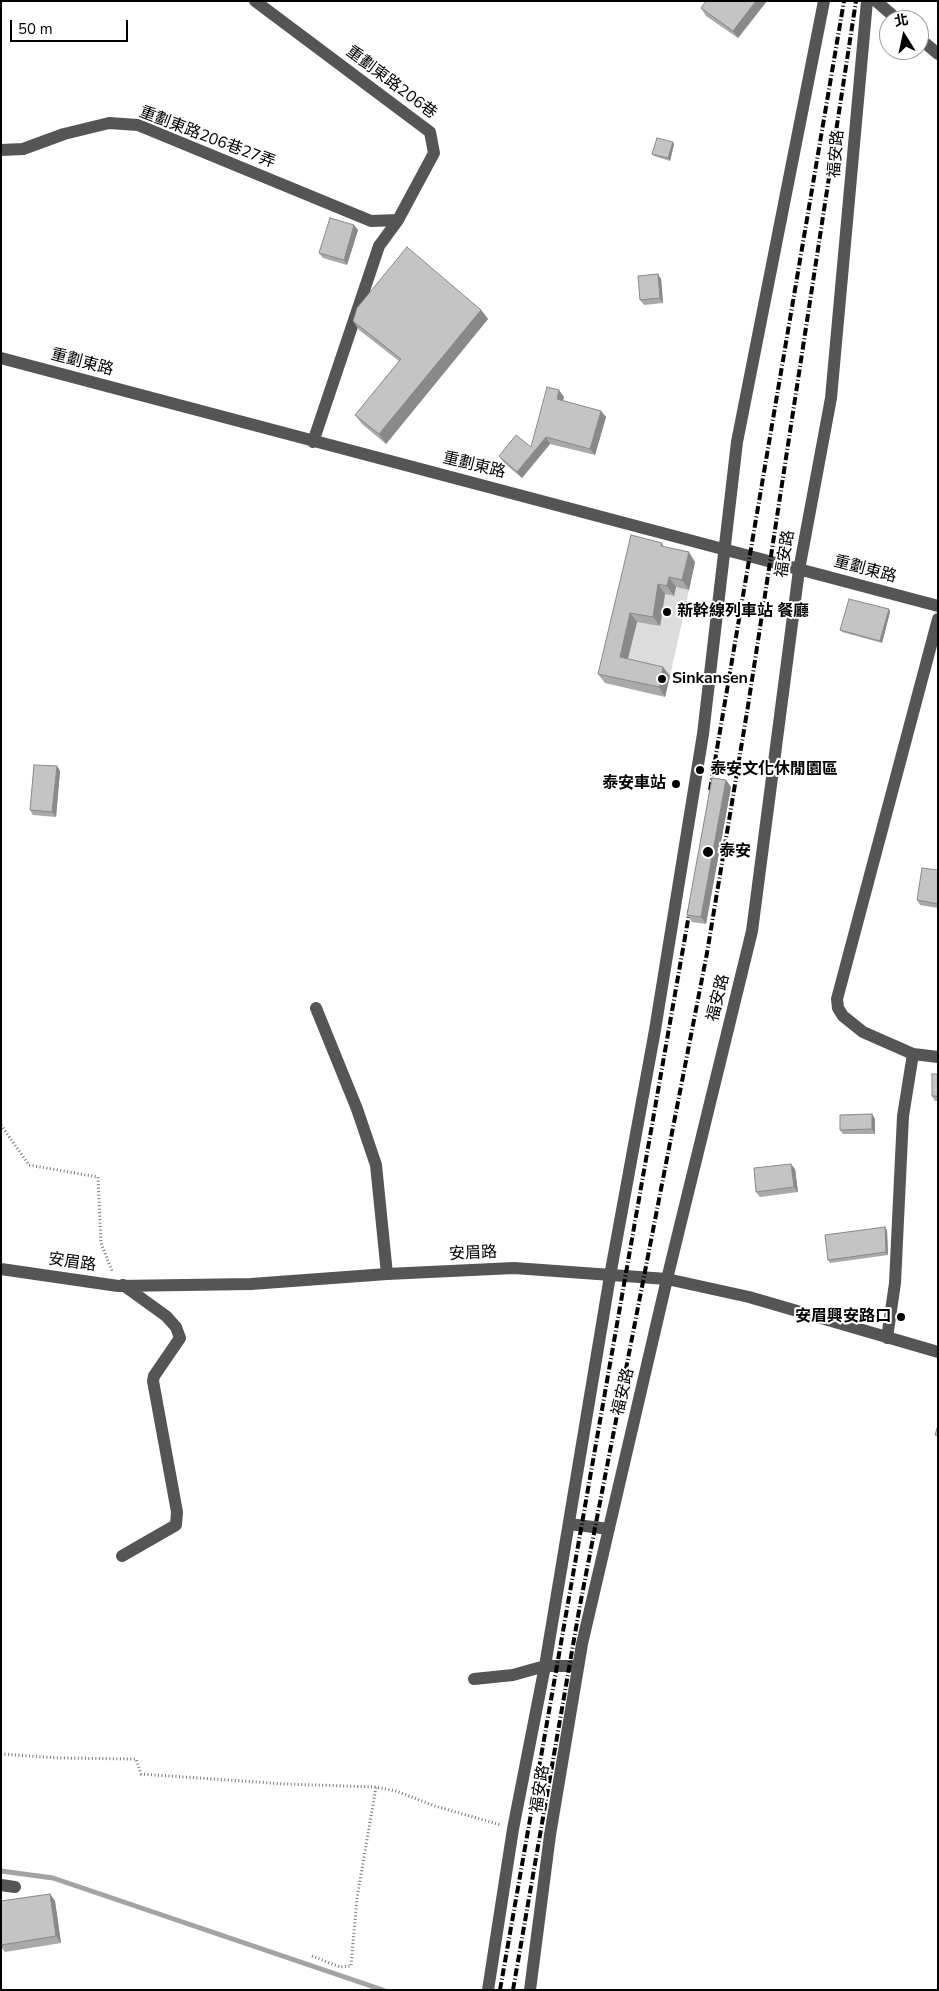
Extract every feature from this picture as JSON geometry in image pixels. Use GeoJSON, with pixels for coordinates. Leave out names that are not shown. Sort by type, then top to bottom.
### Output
{"type":"FeatureCollection","features":[{"type":"Feature","properties":{"kind":"street","name":"重劃東路206巷"},"geometry":{"type":"LineString","coordinates":[[255,1],[430,132],[434,153],[398,220],[379,246],[313,442]]}},
{"type":"Feature","properties":{"kind":"street","name":"福安路"},"geometry":{"type":"LineString","coordinates":[[488,1990],[513,1828],[545,1666],[610,1276],[655,1030],[701,743],[737,442],[824,1]]}},
{"type":"Feature","properties":{"kind":"street","name":"福安路"},"geometry":{"type":"LineString","coordinates":[[530,1990],[550,1836],[578,1666],[667,1280],[752,931],[799,570],[831,398],[867,1]]}},
{"type":"Feature","properties":{"kind":"street"},"geometry":{"type":"LineString","coordinates":[[876,1],[886,10]]}},
{"type":"Feature","properties":{"kind":"street","name":"重劃東路206巷27弄"},"geometry":{"type":"LineString","coordinates":[[1,150],[22,149],[64,134],[109,123],[138,125],[371,221],[398,220]]}},
{"type":"Feature","properties":{"kind":"street","name":"重劃東路"},"geometry":{"type":"LineString","coordinates":[[1,358],[938,606]]}},
{"type":"Feature","properties":{"kind":"street"},"geometry":{"type":"LineString","coordinates":[[938,619],[837,999],[838,1008],[842,1016],[863,1032],[913,1054],[938,1057]]}},
{"type":"Feature","properties":{"kind":"street"},"geometry":{"type":"LineString","coordinates":[[316,1008],[357,1109],[376,1165],[387,1274]]}},
{"type":"Feature","properties":{"kind":"street"},"geometry":{"type":"LineString","coordinates":[[886,1338],[895,1283],[902,1116],[913,1054]]}},
{"type":"Feature","properties":{"kind":"street","name":"安眉路"},"geometry":{"type":"LineString","coordinates":[[1,1269],[120,1286],[251,1284],[387,1274],[514,1268],[667,1280],[749,1297],[938,1352]]}},
{"type":"Feature","properties":{"kind":"street"},"geometry":{"type":"LineString","coordinates":[[120,1286],[166,1316],[176,1327],[180,1338],[154,1376],[153,1382],[177,1512],[176,1525],[122,1556]]}},
{"type":"Feature","properties":{"kind":"street"},"geometry":{"type":"LineString","coordinates":[[569,1524],[609,1529]]}},
{"type":"Feature","properties":{"kind":"street"},"geometry":{"type":"LineString","coordinates":[[474,1679],[513,1675],[545,1666],[578,1666]]}},
{"type":"Feature","properties":{"kind":"street"},"geometry":{"type":"LineString","coordinates":[[1,1885],[16,1887]]}},
{"type":"Feature","properties":{"kind":"path"},"geometry":{"type":"LineString","coordinates":[[1,1125],[29,1165],[98,1177],[101,1243],[120,1286]]}},
{"type":"Feature","properties":{"kind":"path"},"geometry":{"type":"LineString","coordinates":[[1,1754],[40,1757],[136,1759],[141,1774],[285,1784],[376,1787],[396,1791],[435,1806],[513,1828]]}},
{"type":"Feature","properties":{"kind":"path"},"geometry":{"type":"LineString","coordinates":[[312,1956],[340,1967],[351,1966],[357,1898],[376,1787]]}},
{"type":"Feature","properties":{"kind":"shaded area"},"geometry":{"type":"Polygon","coordinates":[[[646,581],[659,592],[673,596],[676,587],[689,590],[670,676],[626,666],[646,581]]]}},
{"type":"Feature","properties":{"kind":"building"},"geometry":{"type":"Polygon","coordinates":[[[706,1],[756,1],[733,31],[701,8],[706,1]]]}},
{"type":"Feature","properties":{"kind":"building"},"geometry":{"type":"Polygon","coordinates":[[[657,138],[673,142],[668,158],[652,154],[657,138]]]}},
{"type":"Feature","properties":{"kind":"building"},"geometry":{"type":"Polygon","coordinates":[[[330,218],[354,225],[344,260],[319,253],[330,218]]]}},
{"type":"Feature","properties":{"kind":"building"},"geometry":{"type":"Polygon","coordinates":[[[407,247],[481,310],[379,434],[355,415],[401,359],[353,321],[357,308],[407,247]]]}},
{"type":"Feature","properties":{"kind":"building"},"geometry":{"type":"Polygon","coordinates":[[[658,274],[660,298],[640,300],[638,276],[658,274]]]}},
{"type":"Feature","properties":{"kind":"building"},"geometry":{"type":"Polygon","coordinates":[[[547,387],[559,390],[557,399],[601,411],[590,449],[546,437],[517,472],[499,456],[516,435],[531,447],[547,387]]]}},
{"type":"Feature","properties":{"kind":"building"},"geometry":{"type":"Polygon","coordinates":[[[631,535],[662,543],[661,546],[689,552],[682,580],[669,577],[667,586],[658,584],[653,617],[630,613],[620,657],[663,667],[659,687],[598,674],[631,535]]]}},
{"type":"Feature","properties":{"kind":"building"},"geometry":{"type":"Polygon","coordinates":[[[849,599],[889,609],[880,641],[840,630],[849,599]]]}},
{"type":"Feature","properties":{"kind":"building"},"geometry":{"type":"Polygon","coordinates":[[[34,765],[57,766],[52,812],[30,810],[34,765]]]}},
{"type":"Feature","properties":{"kind":"building"},"geometry":{"type":"Polygon","coordinates":[[[712,778],[726,780],[701,917],[687,915],[712,778]]]}},
{"type":"Feature","properties":{"kind":"building"},"geometry":{"type":"Polygon","coordinates":[[[922,868],[938,870],[938,904],[917,900],[922,868]]]}},
{"type":"Feature","properties":{"kind":"building"},"geometry":{"type":"Polygon","coordinates":[[[932,1074],[938,1074],[938,1096],[932,1096],[932,1074]]]}},
{"type":"Feature","properties":{"kind":"building"},"geometry":{"type":"Polygon","coordinates":[[[872,1114],[872,1129],[840,1130],[840,1115],[872,1114]]]}},
{"type":"Feature","properties":{"kind":"building"},"geometry":{"type":"Polygon","coordinates":[[[791,1164],[794,1187],[756,1192],[754,1168],[791,1164]]]}},
{"type":"Feature","properties":{"kind":"building"},"geometry":{"type":"Polygon","coordinates":[[[885,1227],[886,1252],[828,1260],[825,1235],[885,1227]]]}},
{"type":"Feature","properties":{"kind":"building"},"geometry":{"type":"Polygon","coordinates":[[[938,1425],[938,1436],[935,1435],[938,1425]]]}},
{"type":"Feature","properties":{"kind":"building"},"geometry":{"type":"Polygon","coordinates":[[[50,1894],[56,1936],[1,1945],[1,1901],[50,1894]]]}},
{"type":"Feature","properties":{"kind":"waterway"},"geometry":{"type":"LineString","coordinates":[[1,1871],[53,1878],[383,1990]]}},
{"type":"Feature","properties":{"kind":"railway"},"geometry":{"type":"LineString","coordinates":[[710,790],[844,1]]}},
{"type":"Feature","properties":{"kind":"railway"},"geometry":{"type":"LineString","coordinates":[[513,1990],[580,1605],[707,953],[748,706],[856,1]]}},
{"type":"Feature","properties":{"kind":"railway"},"geometry":{"type":"LineString","coordinates":[[500,1990],[691,903]]}},
{"type":"Feature","properties":{"kind":"place","name":"新幹線列車站 餐廳"},"geometry":{"type":"Point","coordinates":[667,612]}},
{"type":"Feature","properties":{"kind":"place","name":"Sinkansen"},"geometry":{"type":"Point","coordinates":[662,679]}},
{"type":"Feature","properties":{"kind":"place","name":"泰安文化休閒園區"},"geometry":{"type":"Point","coordinates":[700,770]}},
{"type":"Feature","properties":{"kind":"place","name":"泰安車站"},"geometry":{"type":"Point","coordinates":[676,784]}},
{"type":"Feature","properties":{"kind":"place","name":"泰安"},"geometry":{"type":"Point","coordinates":[708,852]}},
{"type":"Feature","properties":{"kind":"place","name":"安眉興安路口"},"geometry":{"type":"Point","coordinates":[901,1317]}}]}
